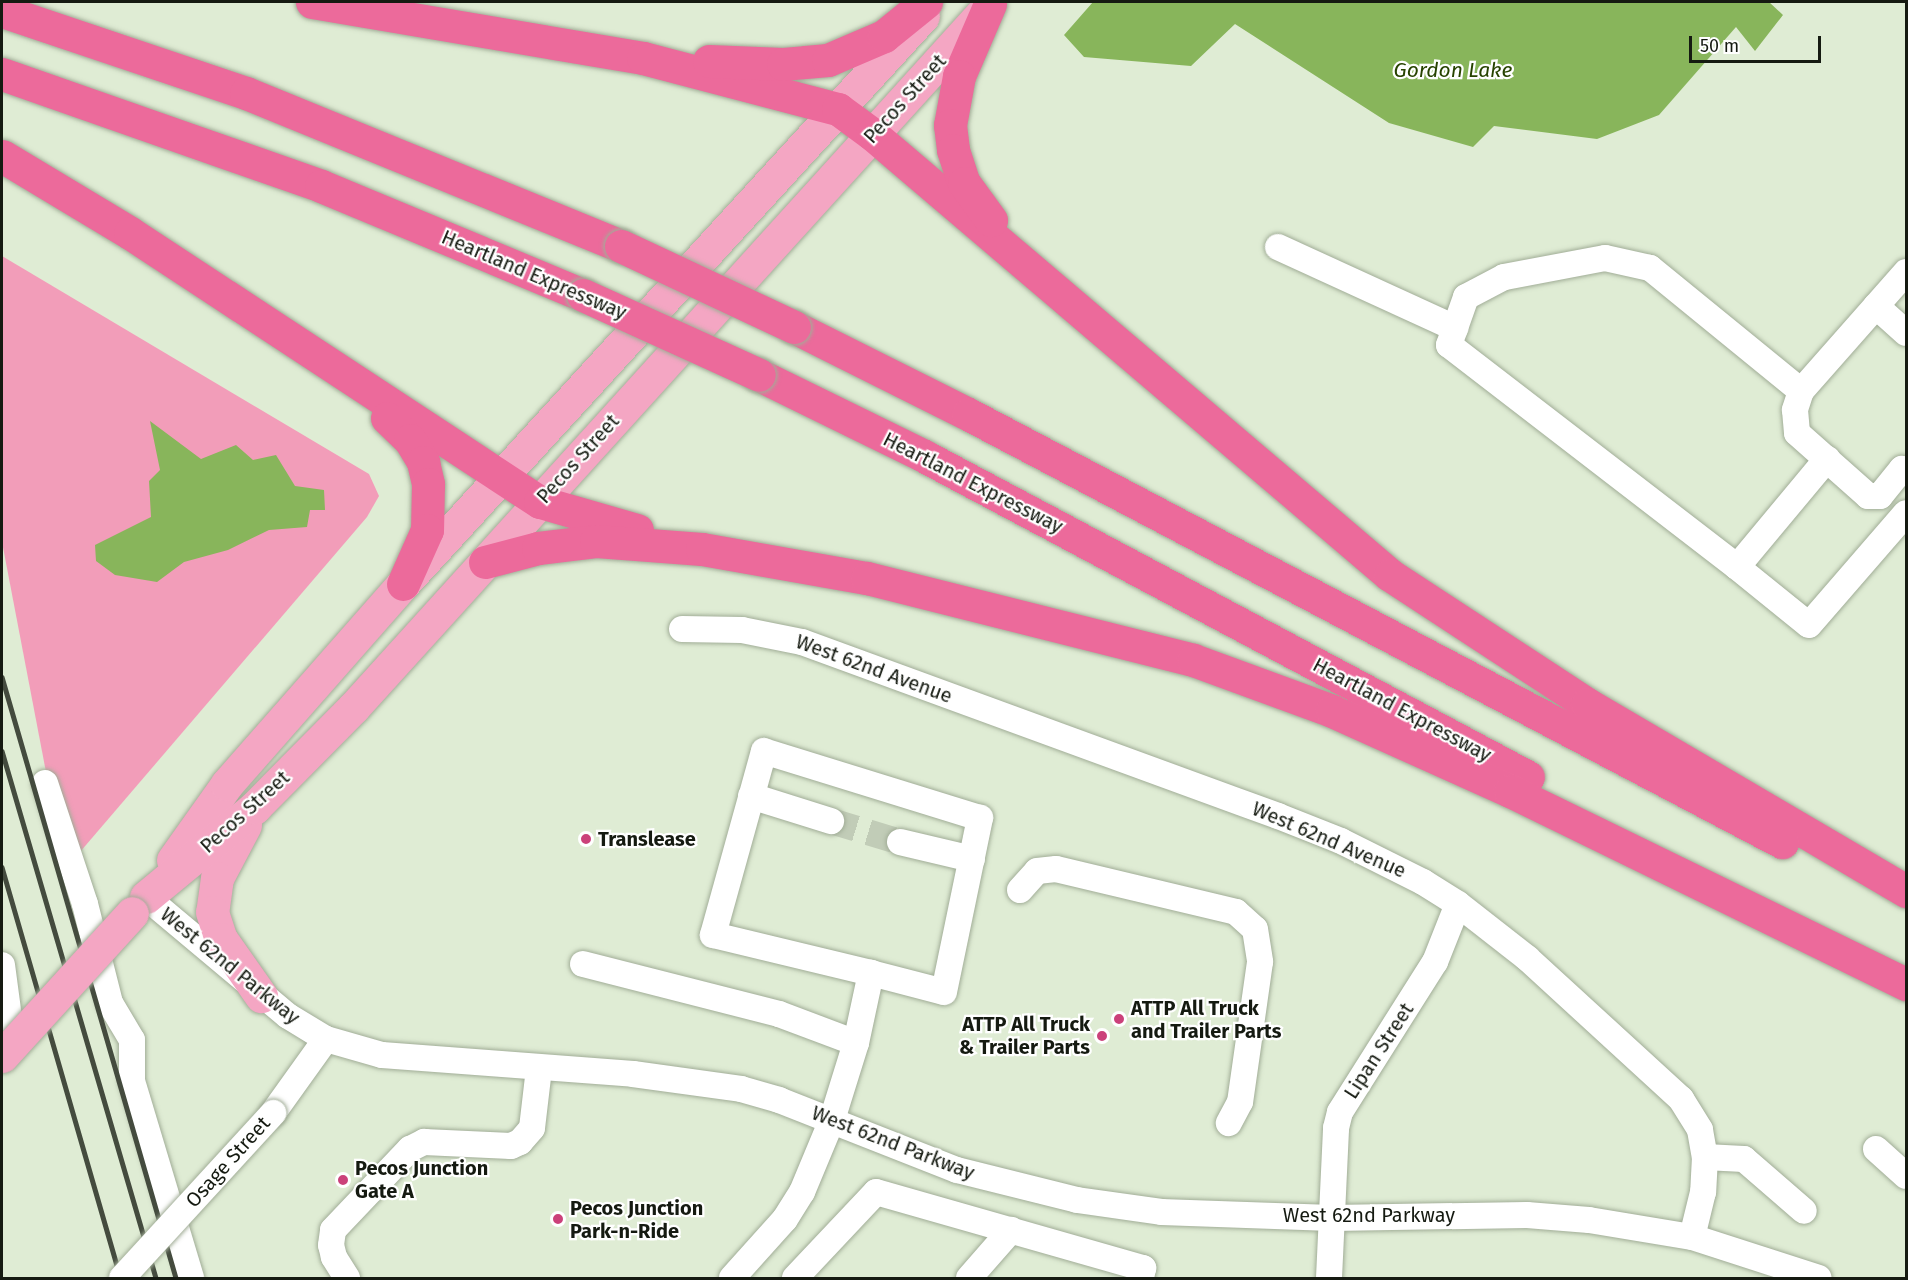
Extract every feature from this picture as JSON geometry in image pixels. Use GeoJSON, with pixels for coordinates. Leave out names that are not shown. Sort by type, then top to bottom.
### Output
{"type":"FeatureCollection","features":[{"type":"Feature","properties":{"kind":"highway"},"geometry":{"type":"LineString","coordinates":[[312,2],[643,58],[838,109],[872,134],[1049,288],[1390,574],[1447,615],[1587,704],[1906,891]]}},
{"type":"Feature","properties":{"kind":"highway"},"geometry":{"type":"LineString","coordinates":[[643,58],[783,64],[828,60],[884,36],[926,2]]}},
{"type":"Feature","properties":{"kind":"highway"},"geometry":{"type":"LineString","coordinates":[[991,3],[951,102],[953,150],[964,183],[978,205],[1049,288]]}},
{"type":"Feature","properties":{"kind":"highway"},"geometry":{"type":"LineString","coordinates":[[2,11],[246,93],[621,246],[794,327],[1288,582],[1745,825],[1906,899]]}},
{"type":"Feature","properties":{"kind":"highway","name":"Heartland Expressway"},"geometry":{"type":"LineString","coordinates":[[2,74],[321,186],[583,295],[759,375],[934,462],[1906,974]]}},
{"type":"Feature","properties":{"kind":"highway"},"geometry":{"type":"LineString","coordinates":[[2,156],[33,173],[500,478],[540,501],[702,549]]}},
{"type":"Feature","properties":{"kind":"highway"},"geometry":{"type":"LineString","coordinates":[[335,370],[410,440],[423,462],[430,517],[403,584]]}},
{"type":"Feature","properties":{"kind":"highway"},"geometry":{"type":"LineString","coordinates":[[485,562],[538,548],[596,541],[702,549],[867,578],[1062,625],[1193,660],[1278,690],[1510,791],[1906,984]]}},
{"type":"Feature","properties":{"kind":"main road","name":"Pecos Street"},"geometry":{"type":"LineString","coordinates":[[2,1056],[139,905],[227,784],[403,584],[937,2]]}},
{"type":"Feature","properties":{"kind":"main road","name":"Pecos Street"},"geometry":{"type":"LineString","coordinates":[[139,905],[255,807],[353,708],[991,3]]}},
{"type":"Feature","properties":{"kind":"main road"},"geometry":{"type":"LineString","coordinates":[[255,807],[224,860],[212,897],[212,912],[221,939],[261,996]]}},
{"type":"Feature","properties":{"kind":"street"},"geometry":{"type":"LineString","coordinates":[[1278,247],[1455,328]]}},
{"type":"Feature","properties":{"kind":"street"},"geometry":{"type":"LineString","coordinates":[[1801,391],[1650,268],[1605,258],[1504,277],[1466,297],[1449,345],[1809,625],[1906,513]]}},
{"type":"Feature","properties":{"kind":"street"},"geometry":{"type":"LineString","coordinates":[[1906,272],[1801,391],[1796,410],[1797,433],[1868,496],[1880,496],[1902,469],[1906,473]]}},
{"type":"Feature","properties":{"kind":"street"},"geometry":{"type":"LineString","coordinates":[[1876,306],[1906,330]]}},
{"type":"Feature","properties":{"kind":"street"},"geometry":{"type":"LineString","coordinates":[[1737,567],[1827,459]]}},
{"type":"Feature","properties":{"kind":"street","name":"West 62nd Avenue"},"geometry":{"type":"LineString","coordinates":[[682,629],[742,630],[802,642],[1330,837],[1394,866],[1458,904],[1527,958],[1672,1088],[1696,1121],[1705,1157],[1702,1192],[1692,1237]]}},
{"type":"Feature","properties":{"kind":"street"},"geometry":{"type":"LineString","coordinates":[[764,751],[980,818],[944,993],[713,935],[752,796],[764,751]]}},
{"type":"Feature","properties":{"kind":"street"},"geometry":{"type":"LineString","coordinates":[[45,783],[86,904],[110,1003],[132,1040],[132,1081],[191,1278]]}},
{"type":"Feature","properties":{"kind":"street"},"geometry":{"type":"LineString","coordinates":[[752,796],[831,821]]}},
{"type":"Feature","properties":{"kind":"street"},"geometry":{"type":"LineString","coordinates":[[900,842],[972,859]]}},
{"type":"Feature","properties":{"kind":"street"},"geometry":{"type":"LineString","coordinates":[[1020,890],[1037,871],[1056,869],[1236,912],[1255,929],[1260,962],[1240,1102],[1229,1123]]}},
{"type":"Feature","properties":{"kind":"street","name":"Lipan Street"},"geometry":{"type":"LineString","coordinates":[[1329,1278],[1336,1128],[1340,1113],[1435,962],[1458,904]]}},
{"type":"Feature","properties":{"kind":"street","name":"West 62nd Parkway"},"geometry":{"type":"LineString","coordinates":[[139,905],[261,996],[326,1039],[413,1060],[539,1068],[708,1083],[778,1100],[957,1170],[1077,1200],[1161,1212],[1332,1218],[1527,1215],[1589,1220],[1692,1237]]}},
{"type":"Feature","properties":{"kind":"street"},"geometry":{"type":"LineString","coordinates":[[583,964],[779,1014],[856,1043]]}},
{"type":"Feature","properties":{"kind":"street"},"geometry":{"type":"LineString","coordinates":[[732,1278],[795,1206],[832,1120],[856,1043],[871,973]]}},
{"type":"Feature","properties":{"kind":"street"},"geometry":{"type":"LineString","coordinates":[[2,1035],[10,1025],[4,977]]}},
{"type":"Feature","properties":{"kind":"street","name":"Osage Street"},"geometry":{"type":"LineString","coordinates":[[123,1278],[273,1113],[326,1039]]}},
{"type":"Feature","properties":{"kind":"street"},"geometry":{"type":"LineString","coordinates":[[347,1278],[334,1257],[331,1245],[333,1230],[410,1149],[424,1142],[511,1146],[520,1143],[532,1128],[539,1068]]}},
{"type":"Feature","properties":{"kind":"street"},"geometry":{"type":"LineString","coordinates":[[1876,1149],[1906,1176]]}},
{"type":"Feature","properties":{"kind":"street"},"geometry":{"type":"LineString","coordinates":[[1705,1157],[1744,1159],[1804,1211]]}},
{"type":"Feature","properties":{"kind":"street"},"geometry":{"type":"LineString","coordinates":[[795,1278],[876,1192],[1011,1230],[1128,1274]]}},
{"type":"Feature","properties":{"kind":"street"},"geometry":{"type":"LineString","coordinates":[[969,1278],[1011,1230]]}},
{"type":"Feature","properties":{"kind":"street"},"geometry":{"type":"LineString","coordinates":[[1692,1237],[1820,1278]]}},
{"type":"Feature","properties":{"kind":"shaded area"},"geometry":{"type":"Polygon","coordinates":[[[2,256],[369,474],[379,496],[367,517],[80,852],[59,840],[2,542],[2,256]]]}},
{"type":"Feature","properties":{"kind":"water","name":"Gordon Lake"},"geometry":{"type":"Polygon","coordinates":[[[1093,2],[1769,2],[1783,15],[1755,51],[1736,27],[1659,115],[1597,139],[1494,126],[1473,147],[1389,123],[1235,24],[1191,66],[1084,57],[1064,35],[1093,2]]]}},
{"type":"Feature","properties":{"kind":"water"},"geometry":{"type":"Polygon","coordinates":[[[150,421],[201,459],[236,445],[253,460],[276,455],[295,486],[324,490],[325,510],[310,510],[307,527],[269,530],[228,550],[184,562],[157,582],[115,575],[96,561],[95,545],[151,517],[149,481],[160,470],[150,421]]]}},
{"type":"Feature","properties":{"kind":"tunnel"},"geometry":{"type":"LineString","coordinates":[[831,821],[900,842]]}},
{"type":"Feature","properties":{"kind":"railway"},"geometry":{"type":"LineString","coordinates":[[2,677],[176,1278]]}},
{"type":"Feature","properties":{"kind":"railway"},"geometry":{"type":"LineString","coordinates":[[2,751],[156,1278]]}},
{"type":"Feature","properties":{"kind":"railway"},"geometry":{"type":"LineString","coordinates":[[2,867],[121,1278]]}},
{"type":"Feature","properties":{"kind":"place","name":"Translease"},"geometry":{"type":"Point","coordinates":[586,839]}},
{"type":"Feature","properties":{"kind":"place","name":"ATTP All Truck and Trailer Parts"},"geometry":{"type":"Point","coordinates":[1119,1019]}},
{"type":"Feature","properties":{"kind":"place","name":"ATTP All Truck & Trailer Parts"},"geometry":{"type":"Point","coordinates":[1102,1036]}},
{"type":"Feature","properties":{"kind":"place","name":"Pecos Junction Gate A"},"geometry":{"type":"Point","coordinates":[343,1180]}},
{"type":"Feature","properties":{"kind":"place","name":"Pecos Junction Park-n-Ride"},"geometry":{"type":"Point","coordinates":[558,1219]}}]}
